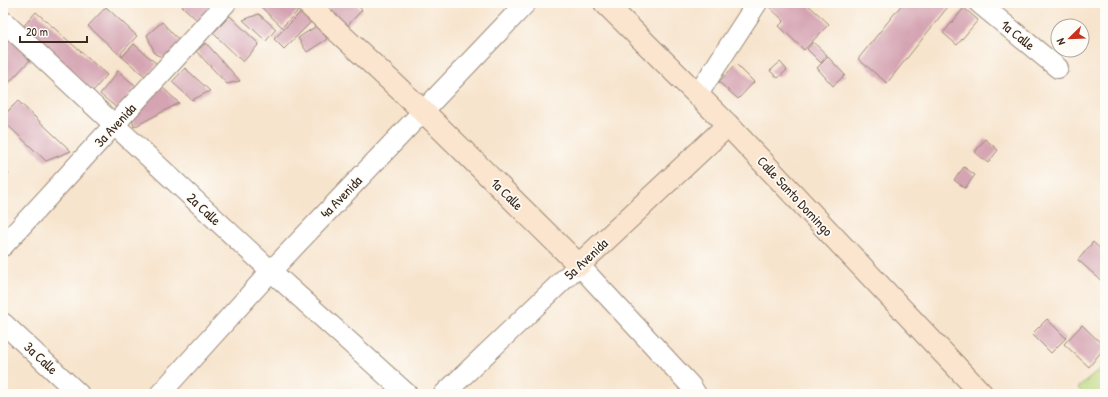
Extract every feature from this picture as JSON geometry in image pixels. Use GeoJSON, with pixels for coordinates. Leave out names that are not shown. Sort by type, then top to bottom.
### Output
{"type":"FeatureCollection","features":[{"type":"Feature","properties":{"kind":"main road","name":"1a Calle"},"geometry":{"type":"LineString","coordinates":[[307,3],[423,111],[579,265]]}},
{"type":"Feature","properties":{"kind":"main road","name":"Calle Santo Domingo"},"geometry":{"type":"LineString","coordinates":[[605,3],[728,125],[982,394]]}},
{"type":"Feature","properties":{"kind":"main road","name":"5a Avenida"},"geometry":{"type":"LineString","coordinates":[[579,265],[728,125]]}},
{"type":"Feature","properties":{"kind":"street","name":"3a Avenida"},"geometry":{"type":"LineString","coordinates":[[3,246],[226,3]]}},
{"type":"Feature","properties":{"kind":"street","name":"4a Avenida"},"geometry":{"type":"LineString","coordinates":[[160,394],[271,271],[526,3]]}},
{"type":"Feature","properties":{"kind":"street"},"geometry":{"type":"LineString","coordinates":[[698,94],[757,3]]}},
{"type":"Feature","properties":{"kind":"street","name":"1a Calle"},"geometry":{"type":"LineString","coordinates":[[979,3],[1058,68]]}},
{"type":"Feature","properties":{"kind":"street","name":"2a Calle"},"geometry":{"type":"LineString","coordinates":[[3,21],[271,271],[407,394]]}},
{"type":"Feature","properties":{"kind":"street","name":"1a Calle"},"geometry":{"type":"LineString","coordinates":[[579,265],[691,386],[696,394]]}},
{"type":"Feature","properties":{"kind":"street","name":"5a Avenida"},"geometry":{"type":"LineString","coordinates":[[444,394],[579,265]]}},
{"type":"Feature","properties":{"kind":"street","name":"3a Calle"},"geometry":{"type":"LineString","coordinates":[[3,323],[79,394]]}},
{"type":"Feature","properties":{"kind":"green space"},"geometry":{"type":"Polygon","coordinates":[[[1105,365],[1105,394],[1083,394],[1078,388],[1105,365]]]}},
{"type":"Feature","properties":{"kind":"building"},"geometry":{"type":"Polygon","coordinates":[[[179,3],[216,3],[198,21],[179,3]]]}},
{"type":"Feature","properties":{"kind":"building"},"geometry":{"type":"Polygon","coordinates":[[[257,3],[296,3],[301,8],[282,27],[257,3]]]}},
{"type":"Feature","properties":{"kind":"building"},"geometry":{"type":"Polygon","coordinates":[[[328,3],[355,3],[362,10],[346,27],[325,6],[328,3]]]}},
{"type":"Feature","properties":{"kind":"building"},"geometry":{"type":"Polygon","coordinates":[[[765,3],[806,3],[829,24],[804,50],[779,26],[784,21],[765,3]]]}},
{"type":"Feature","properties":{"kind":"building"},"geometry":{"type":"Polygon","coordinates":[[[903,3],[942,3],[947,8],[887,83],[858,59],[903,3]]]}},
{"type":"Feature","properties":{"kind":"building"},"geometry":{"type":"Polygon","coordinates":[[[106,7],[137,36],[121,53],[122,57],[88,26],[106,7]]]}},
{"type":"Feature","properties":{"kind":"building"},"geometry":{"type":"Polygon","coordinates":[[[964,8],[978,20],[957,45],[943,33],[964,8]]]}},
{"type":"Feature","properties":{"kind":"building"},"geometry":{"type":"Polygon","coordinates":[[[36,12],[107,75],[93,91],[22,28],[36,12]]]}},
{"type":"Feature","properties":{"kind":"building"},"geometry":{"type":"Polygon","coordinates":[[[301,12],[311,22],[284,49],[274,39],[301,12]]]}},
{"type":"Feature","properties":{"kind":"building"},"geometry":{"type":"Polygon","coordinates":[[[259,14],[276,29],[266,41],[243,20],[259,14]]]}},
{"type":"Feature","properties":{"kind":"building"},"geometry":{"type":"Polygon","coordinates":[[[230,16],[259,44],[243,62],[213,33],[230,16]]]}},
{"type":"Feature","properties":{"kind":"building"},"geometry":{"type":"Polygon","coordinates":[[[162,22],[183,45],[167,59],[155,54],[147,35],[162,22]]]}},
{"type":"Feature","properties":{"kind":"building"},"geometry":{"type":"Polygon","coordinates":[[[318,25],[327,39],[307,52],[298,38],[318,25]]]}},
{"type":"Feature","properties":{"kind":"building"},"geometry":{"type":"Polygon","coordinates":[[[3,30],[32,58],[3,89],[3,30]]]}},
{"type":"Feature","properties":{"kind":"building"},"geometry":{"type":"Polygon","coordinates":[[[813,42],[827,55],[821,63],[807,49],[813,42]]]}},
{"type":"Feature","properties":{"kind":"building"},"geometry":{"type":"Polygon","coordinates":[[[206,43],[240,81],[227,84],[196,51],[206,43]]]}},
{"type":"Feature","properties":{"kind":"building"},"geometry":{"type":"Polygon","coordinates":[[[134,44],[157,64],[146,77],[122,57],[134,44]]]}},
{"type":"Feature","properties":{"kind":"building"},"geometry":{"type":"Polygon","coordinates":[[[828,57],[845,75],[833,86],[817,68],[828,57]]]}},
{"type":"Feature","properties":{"kind":"building"},"geometry":{"type":"Polygon","coordinates":[[[780,62],[787,70],[778,78],[770,71],[780,62]]]}},
{"type":"Feature","properties":{"kind":"building"},"geometry":{"type":"Polygon","coordinates":[[[736,64],[754,82],[738,99],[719,82],[736,64]]]}},
{"type":"Feature","properties":{"kind":"building"},"geometry":{"type":"Polygon","coordinates":[[[185,68],[210,91],[192,100],[172,82],[185,68]]]}},
{"type":"Feature","properties":{"kind":"building"},"geometry":{"type":"Polygon","coordinates":[[[118,71],[136,86],[118,109],[100,94],[118,71]]]}},
{"type":"Feature","properties":{"kind":"building"},"geometry":{"type":"Polygon","coordinates":[[[161,86],[179,103],[134,127],[132,119],[161,86]]]}},
{"type":"Feature","properties":{"kind":"building"},"geometry":{"type":"Polygon","coordinates":[[[18,101],[71,151],[46,161],[3,121],[3,116],[18,101]]]}},
{"type":"Feature","properties":{"kind":"building"},"geometry":{"type":"Polygon","coordinates":[[[985,139],[998,150],[988,163],[975,152],[985,139]]]}},
{"type":"Feature","properties":{"kind":"building"},"geometry":{"type":"Polygon","coordinates":[[[964,167],[975,175],[965,188],[954,180],[964,167]]]}},
{"type":"Feature","properties":{"kind":"building"},"geometry":{"type":"Polygon","coordinates":[[[3,168],[9,174],[3,180],[3,168]]]}},
{"type":"Feature","properties":{"kind":"building"},"geometry":{"type":"Polygon","coordinates":[[[1093,242],[1105,253],[1105,284],[1078,260],[1093,242]]]}},
{"type":"Feature","properties":{"kind":"building"},"geometry":{"type":"Polygon","coordinates":[[[1047,319],[1066,338],[1051,353],[1032,334],[1047,319]]]}},
{"type":"Feature","properties":{"kind":"building"},"geometry":{"type":"Polygon","coordinates":[[[1082,325],[1105,347],[1089,367],[1064,344],[1082,325]]]}}]}
